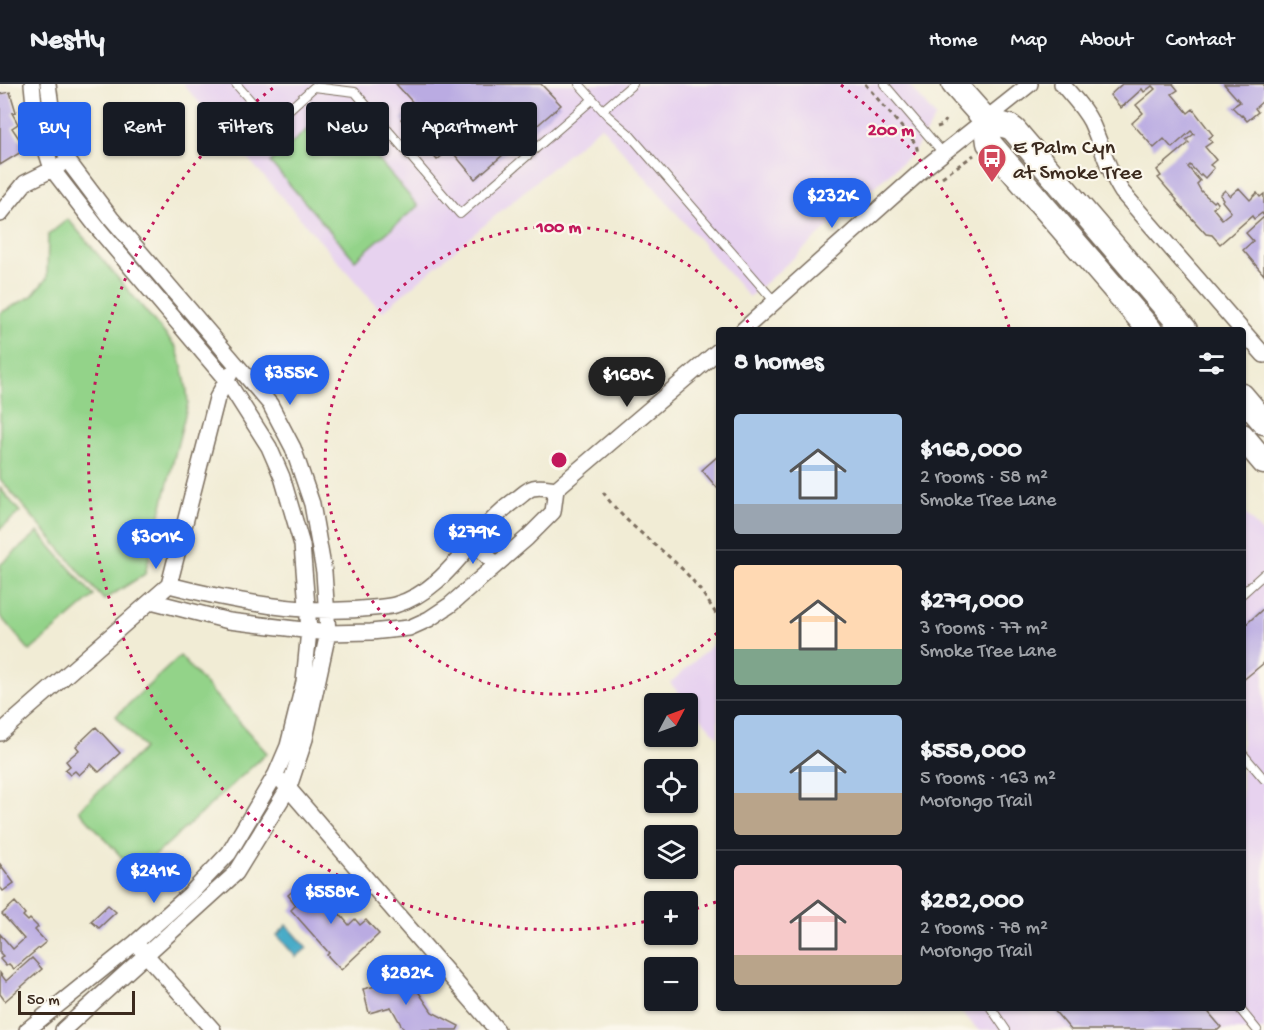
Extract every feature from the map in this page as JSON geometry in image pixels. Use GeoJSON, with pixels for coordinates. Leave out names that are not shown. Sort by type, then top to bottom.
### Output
{"type":"FeatureCollection","features":[{"type":"Feature","properties":{"kind":"main road"},"geometry":{"type":"LineString","coordinates":[[954,84],[986,120],[1014,130],[1182,327]]}},
{"type":"Feature","properties":{"kind":"main road"},"geometry":{"type":"LineString","coordinates":[[986,120],[989,143],[1147,327]]}},
{"type":"Feature","properties":{"kind":"main road"},"geometry":{"type":"LineString","coordinates":[[1246,401],[1264,422]]}},
{"type":"Feature","properties":{"kind":"main road"},"geometry":{"type":"LineString","coordinates":[[1246,441],[1264,462]]}},
{"type":"Feature","properties":{"kind":"street"},"geometry":{"type":"LineString","coordinates":[[27,1030],[135,943],[190,894],[229,854],[276,774],[288,746],[304,682],[309,630],[302,545],[282,477],[269,447],[227,381],[96,226],[52,170],[35,115],[32,84]]}},
{"type":"Feature","properties":{"kind":"street"},"geometry":{"type":"LineString","coordinates":[[48,84],[51,106],[68,161],[111,218],[235,360],[270,404],[293,448],[312,504],[324,572],[328,633],[321,674],[305,739],[289,787],[236,873],[63,1030]]}},
{"type":"Feature","properties":{"kind":"street"},"geometry":{"type":"LineString","coordinates":[[746,327],[943,153],[1030,84]]}},
{"type":"Feature","properties":{"kind":"street"},"geometry":{"type":"LineString","coordinates":[[1062,84],[1083,109],[1091,123],[1114,179],[1122,192],[1239,327]]}},
{"type":"Feature","properties":{"kind":"street"},"geometry":{"type":"LineString","coordinates":[[0,214],[25,183],[68,161]]}},
{"type":"Feature","properties":{"kind":"street"},"geometry":{"type":"LineString","coordinates":[[1246,335],[1264,356]]}},
{"type":"Feature","properties":{"kind":"street"},"geometry":{"type":"LineString","coordinates":[[151,601],[229,621],[328,633],[409,628],[429,619],[450,605],[496,565],[553,512],[556,489],[716,353]]}},
{"type":"Feature","properties":{"kind":"street"},"geometry":{"type":"LineString","coordinates":[[0,733],[169,585],[217,398],[235,360]]}},
{"type":"Feature","properties":{"kind":"street"},"geometry":{"type":"LineString","coordinates":[[169,585],[229,599],[308,608],[358,609],[395,605],[416,596],[437,582],[505,507],[532,488],[556,489]]}},
{"type":"Feature","properties":{"kind":"street"},"geometry":{"type":"LineString","coordinates":[[474,542],[496,565]]}},
{"type":"Feature","properties":{"kind":"street"},"geometry":{"type":"LineString","coordinates":[[276,774],[496,1030]]}},
{"type":"Feature","properties":{"kind":"street"},"geometry":{"type":"LineString","coordinates":[[135,943],[213,1030]]}},
{"type":"Feature","properties":{"kind":"lane"},"geometry":{"type":"LineString","coordinates":[[236,84],[272,125],[314,87],[355,92],[460,214],[593,99]]}},
{"type":"Feature","properties":{"kind":"lane"},"geometry":{"type":"LineString","coordinates":[[579,84],[603,111],[629,134],[775,302]]}},
{"type":"Feature","properties":{"kind":"lane"},"geometry":{"type":"LineString","coordinates":[[603,111],[633,84]]}},
{"type":"Feature","properties":{"kind":"lane"},"geometry":{"type":"LineString","coordinates":[[884,84],[943,153]]}},
{"type":"Feature","properties":{"kind":"lane"},"geometry":{"type":"LineString","coordinates":[[1246,590],[1264,574]]}},
{"type":"Feature","properties":{"kind":"lane"},"geometry":{"type":"LineString","coordinates":[[1246,758],[1264,779]]}},
{"type":"Feature","properties":{"kind":"lane"},"geometry":{"type":"LineString","coordinates":[[993,1011],[1006,1030]]}},
{"type":"Feature","properties":{"kind":"lane"},"geometry":{"type":"LineString","coordinates":[[1241,1011],[1257,1030]]}},
{"type":"Feature","properties":{"kind":"path"},"geometry":{"type":"LineString","coordinates":[[865,84],[919,151]]}},
{"type":"Feature","properties":{"kind":"path"},"geometry":{"type":"LineString","coordinates":[[937,127],[943,125],[946,120]]}},
{"type":"Feature","properties":{"kind":"path"},"geometry":{"type":"LineString","coordinates":[[942,177],[974,155]]}},
{"type":"Feature","properties":{"kind":"path"},"geometry":{"type":"LineString","coordinates":[[603,492],[615,510],[680,567],[701,590],[716,614]]}},
{"type":"Feature","properties":{"kind":"shaded area"},"geometry":{"type":"Polygon","coordinates":[[[183,84],[908,84],[936,117],[913,153],[749,297],[601,126],[382,312],[246,156],[294,156],[294,102],[199,102],[183,84]]]}},
{"type":"Feature","properties":{"kind":"shaded area"},"geometry":{"type":"Polygon","coordinates":[[[1246,515],[1264,535],[1264,1030],[978,1030],[961,1011],[1246,1011],[1246,515]]]}},
{"type":"Feature","properties":{"kind":"shaded area"},"geometry":{"type":"Polygon","coordinates":[[[716,642],[716,735],[698,714],[698,693],[679,693],[670,683],[716,642]]]}},
{"type":"Feature","properties":{"kind":"green space"},"geometry":{"type":"Polygon","coordinates":[[[306,131],[306,156],[375,156],[418,206],[355,260],[270,162],[277,156],[294,156],[294,141],[306,131]]]}},
{"type":"Feature","properties":{"kind":"green space"},"geometry":{"type":"Polygon","coordinates":[[[68,219],[176,347],[184,375],[188,403],[145,574],[104,600],[0,479],[0,313],[32,296],[47,278],[48,235],[68,219]]]}},
{"type":"Feature","properties":{"kind":"green space"},"geometry":{"type":"Polygon","coordinates":[[[0,488],[20,512],[0,529],[0,488]]]}},
{"type":"Feature","properties":{"kind":"green space"},"geometry":{"type":"Polygon","coordinates":[[[38,532],[94,596],[30,651],[0,616],[0,565],[38,532]]]}},
{"type":"Feature","properties":{"kind":"green space"},"geometry":{"type":"Polygon","coordinates":[[[180,656],[267,753],[136,873],[79,810],[144,748],[116,716],[180,656]]]}},
{"type":"Feature","properties":{"kind":"water"},"geometry":{"type":"Polygon","coordinates":[[[287,925],[307,948],[296,957],[277,935],[287,925]]]}},
{"type":"Feature","properties":{"kind":"building"},"geometry":{"type":"Polygon","coordinates":[[[396,84],[541,84],[561,105],[537,126],[537,102],[412,102],[396,84]]]}},
{"type":"Feature","properties":{"kind":"building"},"geometry":{"type":"Polygon","coordinates":[[[1122,84],[1173,84],[1178,90],[1172,94],[1188,113],[1193,109],[1213,135],[1209,138],[1212,142],[1205,147],[1216,160],[1210,165],[1214,168],[1205,178],[1190,165],[1188,167],[1200,181],[1197,184],[1201,191],[1213,202],[1215,200],[1218,203],[1213,208],[1222,219],[1231,212],[1220,195],[1225,190],[1230,196],[1239,188],[1250,200],[1257,193],[1260,197],[1264,194],[1264,216],[1262,213],[1254,219],[1252,216],[1220,244],[1212,235],[1206,234],[1158,178],[1161,176],[1157,170],[1189,143],[1186,140],[1194,134],[1191,131],[1172,148],[1164,139],[1154,148],[1132,123],[1143,113],[1136,105],[1155,89],[1152,86],[1144,92],[1142,89],[1121,108],[1110,95],[1122,84]]]}},
{"type":"Feature","properties":{"kind":"building"},"geometry":{"type":"Polygon","coordinates":[[[1224,84],[1264,84],[1264,100],[1255,108],[1258,112],[1247,121],[1232,107],[1240,102],[1224,84]]]}},
{"type":"Feature","properties":{"kind":"building"},"geometry":{"type":"Polygon","coordinates":[[[10,92],[16,112],[12,113],[18,124],[12,128],[18,137],[18,154],[0,165],[0,94],[10,92]]]}},
{"type":"Feature","properties":{"kind":"building"},"geometry":{"type":"Polygon","coordinates":[[[456,156],[502,156],[475,179],[456,156]]]}},
{"type":"Feature","properties":{"kind":"building"},"geometry":{"type":"Polygon","coordinates":[[[1264,217],[1264,275],[1243,250],[1253,241],[1246,233],[1264,217]]]}},
{"type":"Feature","properties":{"kind":"building"},"geometry":{"type":"Polygon","coordinates":[[[716,458],[716,487],[702,470],[716,458]]]}},
{"type":"Feature","properties":{"kind":"building"},"geometry":{"type":"Polygon","coordinates":[[[1264,608],[1264,663],[1246,678],[1246,624],[1264,608]]]}},
{"type":"Feature","properties":{"kind":"building"},"geometry":{"type":"Polygon","coordinates":[[[96,727],[120,753],[99,772],[91,764],[79,775],[75,771],[70,775],[65,770],[70,766],[66,761],[79,750],[76,746],[96,727]]]}},
{"type":"Feature","properties":{"kind":"building"},"geometry":{"type":"Polygon","coordinates":[[[0,864],[14,883],[3,891],[0,887],[0,864]]]}},
{"type":"Feature","properties":{"kind":"building"},"geometry":{"type":"Polygon","coordinates":[[[303,882],[313,892],[320,886],[335,902],[332,905],[349,925],[355,919],[360,925],[366,920],[379,934],[341,970],[291,910],[296,905],[288,895],[303,882]]]}},
{"type":"Feature","properties":{"kind":"building"},"geometry":{"type":"Polygon","coordinates":[[[15,902],[25,914],[23,916],[38,927],[35,930],[46,942],[14,969],[9,964],[6,966],[0,959],[3,956],[0,953],[0,934],[13,949],[24,939],[2,914],[15,902]]]}},
{"type":"Feature","properties":{"kind":"building"},"geometry":{"type":"Polygon","coordinates":[[[108,905],[116,912],[99,928],[91,921],[108,905]]]}},
{"type":"Feature","properties":{"kind":"building"},"geometry":{"type":"Polygon","coordinates":[[[32,958],[42,969],[5,1001],[0,994],[0,973],[6,981],[32,958]]]}},
{"type":"Feature","properties":{"kind":"building"},"geometry":{"type":"Polygon","coordinates":[[[409,978],[432,1012],[459,1026],[457,1030],[404,1030],[391,1007],[369,1013],[363,989],[409,978]]]}},
{"type":"Feature","properties":{"kind":"building"},"geometry":{"type":"Polygon","coordinates":[[[1055,1011],[1208,1011],[1221,1027],[1218,1030],[1071,1030],[1055,1011]]]}},
{"type":"Feature","properties":{"kind":"place","name":"E Palm Cyn at Smoke Tree"},"geometry":{"type":"Point","coordinates":[992,184]}}]}
